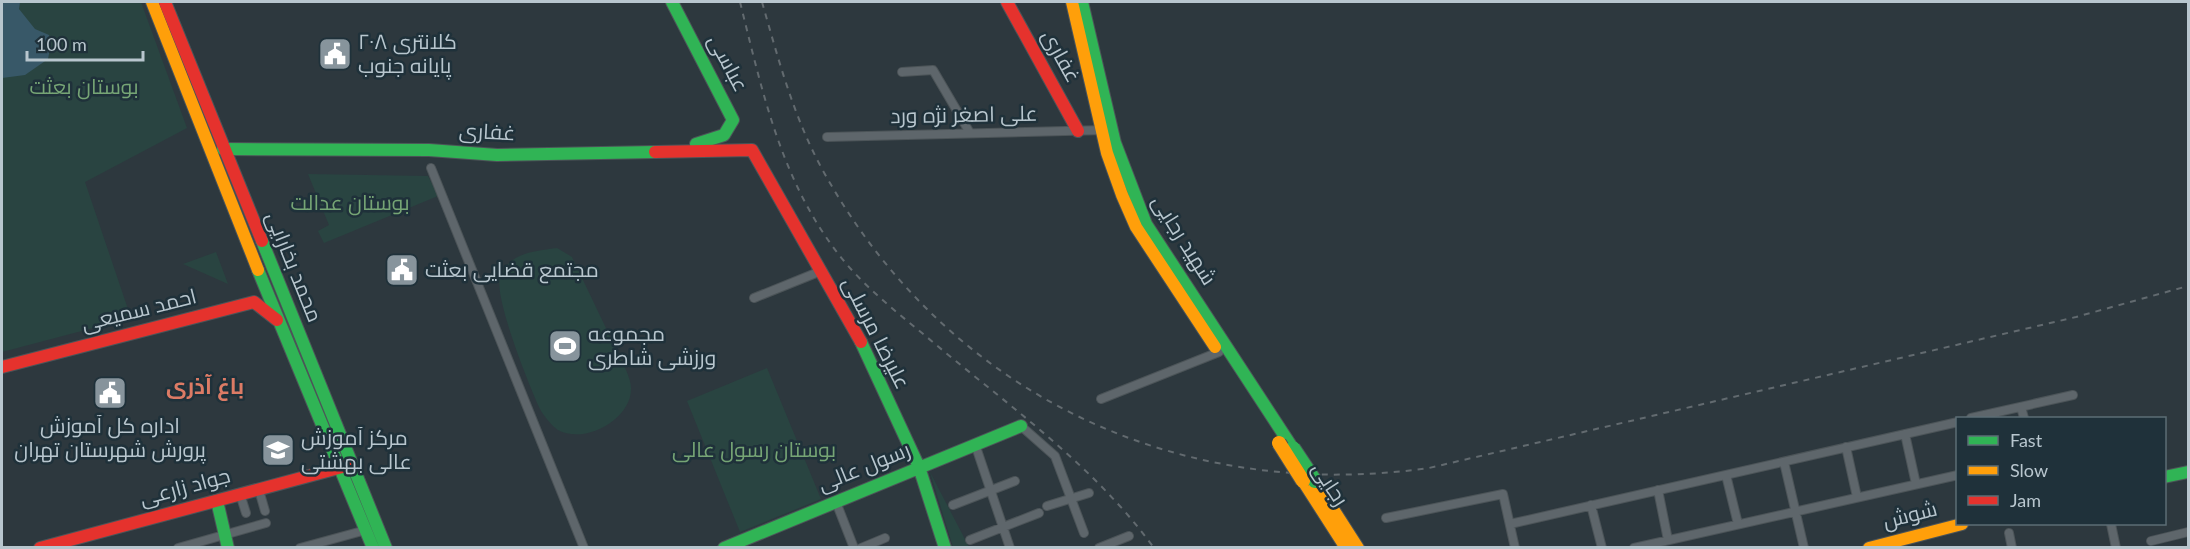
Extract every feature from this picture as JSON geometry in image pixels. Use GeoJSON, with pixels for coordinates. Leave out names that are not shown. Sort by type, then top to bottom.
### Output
{"type":"FeatureCollection","features":[{"type":"Feature","properties":{"kind":"main road","name":"محمد بخارایی"},"geometry":{"type":"LineString","coordinates":[[152,2],[280,323],[386,548]]}},
{"type":"Feature","properties":{"kind":"main road","name":"محمد بخارایی"},"geometry":{"type":"LineString","coordinates":[[165,2],[346,466],[373,548]]}},
{"type":"Feature","properties":{"kind":"main road","name":"عباسی"},"geometry":{"type":"LineString","coordinates":[[645,152],[714,142],[724,135],[732,124],[732,114],[672,2]]}},
{"type":"Feature","properties":{"kind":"main road","name":"غفاری"},"geometry":{"type":"LineString","coordinates":[[1006,2],[1078,131]]}},
{"type":"Feature","properties":{"kind":"main road","name":"شهید رجایی"},"geometry":{"type":"LineString","coordinates":[[1072,2],[1107,130],[1146,224],[1285,444]]}},
{"type":"Feature","properties":{"kind":"main road","name":"شهید رجایی"},"geometry":{"type":"LineString","coordinates":[[1082,2],[1107,130],[1111,164],[1136,227],[1219,352],[1285,444]]}},
{"type":"Feature","properties":{"kind":"main road","name":"غفاری"},"geometry":{"type":"LineString","coordinates":[[223,149],[429,150],[496,155],[748,148]]}},
{"type":"Feature","properties":{"kind":"main road","name":"علیرضا مرسلی"},"geometry":{"type":"LineString","coordinates":[[748,148],[756,153],[857,333],[919,467],[945,548]]}},
{"type":"Feature","properties":{"kind":"main road"},"geometry":{"type":"LineString","coordinates":[[216,165],[223,149]]}},
{"type":"Feature","properties":{"kind":"main road","name":"احمد سمیعی"},"geometry":{"type":"LineString","coordinates":[[2,367],[254,302],[280,323]]}},
{"type":"Feature","properties":{"kind":"main road","name":"رسول عالی"},"geometry":{"type":"LineString","coordinates":[[724,548],[1021,426]]}},
{"type":"Feature","properties":{"kind":"main road","name":"رجایی"},"geometry":{"type":"LineString","coordinates":[[1285,444],[1358,548]]}},
{"type":"Feature","properties":{"kind":"main road","name":"جواد زارعی"},"geometry":{"type":"LineString","coordinates":[[40,548],[93,541],[240,494],[346,466]]}},
{"type":"Feature","properties":{"kind":"main road"},"geometry":{"type":"LineString","coordinates":[[2166,476],[2188,471]]}},
{"type":"Feature","properties":{"kind":"main road","name":"رجایی"},"geometry":{"type":"LineString","coordinates":[[1309,481],[1346,548]]}},
{"type":"Feature","properties":{"kind":"main road"},"geometry":{"type":"LineString","coordinates":[[217,501],[226,541]]}},
{"type":"Feature","properties":{"kind":"main road","name":"شوش"},"geometry":{"type":"LineString","coordinates":[[1869,548],[1958,525]]}},
{"type":"Feature","properties":{"kind":"street"},"geometry":{"type":"LineString","coordinates":[[903,72],[933,70],[970,133]]}},
{"type":"Feature","properties":{"kind":"street","name":"علی اصغر نژه ورد"},"geometry":{"type":"LineString","coordinates":[[827,137],[1107,130]]}},
{"type":"Feature","properties":{"kind":"street"},"geometry":{"type":"LineString","coordinates":[[431,168],[584,548]]}},
{"type":"Feature","properties":{"kind":"street"},"geometry":{"type":"LineString","coordinates":[[754,298],[821,272]]}},
{"type":"Feature","properties":{"kind":"street"},"geometry":{"type":"LineString","coordinates":[[1101,399],[1219,352]]}},
{"type":"Feature","properties":{"kind":"street"},"geometry":{"type":"LineString","coordinates":[[1976,417],[2073,395]]}},
{"type":"Feature","properties":{"kind":"street"},"geometry":{"type":"LineString","coordinates":[[2021,407],[2024,417]]}},
{"type":"Feature","properties":{"kind":"street"},"geometry":{"type":"LineString","coordinates":[[1510,524],[1956,422]]}},
{"type":"Feature","properties":{"kind":"street"},"geometry":{"type":"LineString","coordinates":[[1021,426],[1055,456],[1084,533]]}},
{"type":"Feature","properties":{"kind":"street"},"geometry":{"type":"LineString","coordinates":[[1905,434],[1916,484]]}},
{"type":"Feature","properties":{"kind":"street"},"geometry":{"type":"LineString","coordinates":[[975,444],[1010,548]]}},
{"type":"Feature","properties":{"kind":"street"},"geometry":{"type":"LineString","coordinates":[[1846,447],[1857,497]]}},
{"type":"Feature","properties":{"kind":"street"},"geometry":{"type":"LineString","coordinates":[[1784,462],[1804,548]]}},
{"type":"Feature","properties":{"kind":"street"},"geometry":{"type":"LineString","coordinates":[[1634,548],[1956,474]]}},
{"type":"Feature","properties":{"kind":"street"},"geometry":{"type":"LineString","coordinates":[[1726,475],[1738,524]]}},
{"type":"Feature","properties":{"kind":"street"},"geometry":{"type":"LineString","coordinates":[[953,505],[1015,481]]}},
{"type":"Feature","properties":{"kind":"street"},"geometry":{"type":"LineString","coordinates":[[259,490],[265,511]]}},
{"type":"Feature","properties":{"kind":"street"},"geometry":{"type":"LineString","coordinates":[[1658,490],[1668,540]]}},
{"type":"Feature","properties":{"kind":"street"},"geometry":{"type":"LineString","coordinates":[[1047,507],[1089,493]]}},
{"type":"Feature","properties":{"kind":"street"},"geometry":{"type":"LineString","coordinates":[[240,494],[246,513]]}},
{"type":"Feature","properties":{"kind":"street"},"geometry":{"type":"LineString","coordinates":[[1386,518],[1503,494],[1515,548]]}},
{"type":"Feature","properties":{"kind":"street"},"geometry":{"type":"LineString","coordinates":[[836,502],[854,548]]}},
{"type":"Feature","properties":{"kind":"street"},"geometry":{"type":"LineString","coordinates":[[1591,505],[1602,548]]}},
{"type":"Feature","properties":{"kind":"street"},"geometry":{"type":"LineString","coordinates":[[970,540],[1039,513]]}},
{"type":"Feature","properties":{"kind":"street"},"geometry":{"type":"LineString","coordinates":[[178,548],[226,541],[266,524]]}},
{"type":"Feature","properties":{"kind":"street"},"geometry":{"type":"LineString","coordinates":[[2111,525],[2116,548]]}},
{"type":"Feature","properties":{"kind":"street"},"geometry":{"type":"LineString","coordinates":[[300,548],[366,530]]}},
{"type":"Feature","properties":{"kind":"street"},"geometry":{"type":"LineString","coordinates":[[2151,541],[2188,532]]}},
{"type":"Feature","properties":{"kind":"street"},"geometry":{"type":"LineString","coordinates":[[2009,533],[2012,548]]}},
{"type":"Feature","properties":{"kind":"street"},"geometry":{"type":"LineString","coordinates":[[1099,548],[1130,536]]}},
{"type":"Feature","properties":{"kind":"street"},"geometry":{"type":"LineString","coordinates":[[861,548],[885,538]]}},
{"type":"Feature","properties":{"kind":"green space","name":"بوستان بعثت"},"geometry":{"type":"Polygon","coordinates":[[[2,2],[141,2],[187,128],[85,182],[131,318],[2,352],[2,2]]]}},
{"type":"Feature","properties":{"kind":"green space","name":"بوستان عدالت"},"geometry":{"type":"Polygon","coordinates":[[[308,174],[428,176],[438,196],[324,243],[318,231],[329,225],[308,174]]]}},
{"type":"Feature","properties":{"kind":"green space","name":"مجموعه ورزشی شاطری"},"geometry":{"type":"Polygon","coordinates":[[[557,248],[572,257],[626,370],[631,386],[624,410],[615,419],[605,426],[581,434],[569,434],[558,430],[540,409],[507,323],[500,289],[500,278],[515,258],[531,252],[557,248]]]}},
{"type":"Feature","properties":{"kind":"green space"},"geometry":{"type":"Polygon","coordinates":[[[216,252],[228,284],[183,264],[216,252]]]}},
{"type":"Feature","properties":{"kind":"green space","name":"بوستان رسول عالی"},"geometry":{"type":"Polygon","coordinates":[[[767,368],[821,499],[740,532],[687,401],[767,368]]]}},
{"type":"Feature","properties":{"kind":"green space"},"geometry":{"type":"Polygon","coordinates":[[[930,472],[969,547],[953,547],[930,472]]]}},
{"type":"Feature","properties":{"kind":"water"},"geometry":{"type":"Polygon","coordinates":[[[2,2],[20,2],[19,9],[35,29],[49,35],[51,44],[48,59],[25,75],[2,78],[2,2]]]}},
{"type":"Feature","properties":{"kind":"railway"},"geometry":{"type":"LineString","coordinates":[[740,2],[777,138],[805,202],[844,261],[884,301],[1018,411],[1076,462],[1104,489],[1154,548]]}},
{"type":"Feature","properties":{"kind":"railway"},"geometry":{"type":"LineString","coordinates":[[762,2],[794,107],[821,167],[872,246],[932,314],[1001,371],[1076,415],[1158,448],[1245,468],[1336,475],[1429,468],[2076,317],[2188,286]]}},
{"type":"Feature","properties":{"kind":"traffic: fast"},"geometry":{"type":"LineString","coordinates":[[672,2],[733,120],[724,135],[696,144]]}},
{"type":"Feature","properties":{"kind":"traffic: fast"},"geometry":{"type":"LineString","coordinates":[[1082,2],[1115,143],[1146,224],[1290,444]]}},
{"type":"Feature","properties":{"kind":"traffic: fast"},"geometry":{"type":"LineString","coordinates":[[223,149],[429,150],[497,155],[655,152]]}},
{"type":"Feature","properties":{"kind":"traffic: fast"},"geometry":{"type":"LineString","coordinates":[[262,241],[386,548]]}},
{"type":"Feature","properties":{"kind":"traffic: fast"},"geometry":{"type":"LineString","coordinates":[[258,270],[373,548]]}},
{"type":"Feature","properties":{"kind":"traffic: fast"},"geometry":{"type":"LineString","coordinates":[[861,342],[919,467],[945,548]]}},
{"type":"Feature","properties":{"kind":"traffic: fast"},"geometry":{"type":"LineString","coordinates":[[724,548],[1021,426]]}},
{"type":"Feature","properties":{"kind":"traffic: fast"},"geometry":{"type":"LineString","coordinates":[[1293,448],[1315,481]]}},
{"type":"Feature","properties":{"kind":"traffic: fast"},"geometry":{"type":"LineString","coordinates":[[2166,477],[2188,472]]}},
{"type":"Feature","properties":{"kind":"traffic: fast"},"geometry":{"type":"LineString","coordinates":[[217,501],[228,548]]}},
{"type":"Feature","properties":{"kind":"traffic: slow"},"geometry":{"type":"LineString","coordinates":[[152,2],[258,270]]}},
{"type":"Feature","properties":{"kind":"traffic: slow"},"geometry":{"type":"LineString","coordinates":[[1072,2],[1107,153],[1122,195],[1136,227],[1215,347]]}},
{"type":"Feature","properties":{"kind":"traffic: slow"},"geometry":{"type":"LineString","coordinates":[[1279,443],[1303,481]]}},
{"type":"Feature","properties":{"kind":"traffic: slow"},"geometry":{"type":"LineString","coordinates":[[1303,481],[1346,548]]}},
{"type":"Feature","properties":{"kind":"traffic: slow"},"geometry":{"type":"LineString","coordinates":[[1315,481],[1358,548]]}},
{"type":"Feature","properties":{"kind":"traffic: slow"},"geometry":{"type":"LineString","coordinates":[[1869,548],[1958,525]]}},
{"type":"Feature","properties":{"kind":"traffic: jam"},"geometry":{"type":"LineString","coordinates":[[165,2],[262,241]]}},
{"type":"Feature","properties":{"kind":"traffic: jam"},"geometry":{"type":"LineString","coordinates":[[1007,2],[1078,131]]}},
{"type":"Feature","properties":{"kind":"traffic: jam"},"geometry":{"type":"LineString","coordinates":[[655,152],[752,150],[861,342]]}},
{"type":"Feature","properties":{"kind":"traffic: jam"},"geometry":{"type":"LineString","coordinates":[[2,367],[254,302],[277,320]]}},
{"type":"Feature","properties":{"kind":"traffic: jam"},"geometry":{"type":"LineString","coordinates":[[40,548],[346,466]]}},
{"type":"Feature","properties":{"kind":"place","name":"کلانتری ۲۰۸ پایانه جنوب"},"geometry":{"type":"Point","coordinates":[335,54]}},
{"type":"Feature","properties":{"kind":"place","name":"مجتمع قضایی بعثت"},"geometry":{"type":"Point","coordinates":[402,270]}},
{"type":"Feature","properties":{"kind":"place","name":"مجموعه ورزشی شاطری"},"geometry":{"type":"Point","coordinates":[565,346]}},
{"type":"Feature","properties":{"kind":"place","name":"اداره کل آموزش پرورش شهرستان تهران"},"geometry":{"type":"Point","coordinates":[110,393]}},
{"type":"Feature","properties":{"kind":"place","name":"مرکز آموزش عالی بهشتی"},"geometry":{"type":"Point","coordinates":[278,450]}},
{"type":"Feature","properties":{"kind":"district","name":"باغ آذری"},"geometry":{"type":"Point","coordinates":[205,386]}}]}
